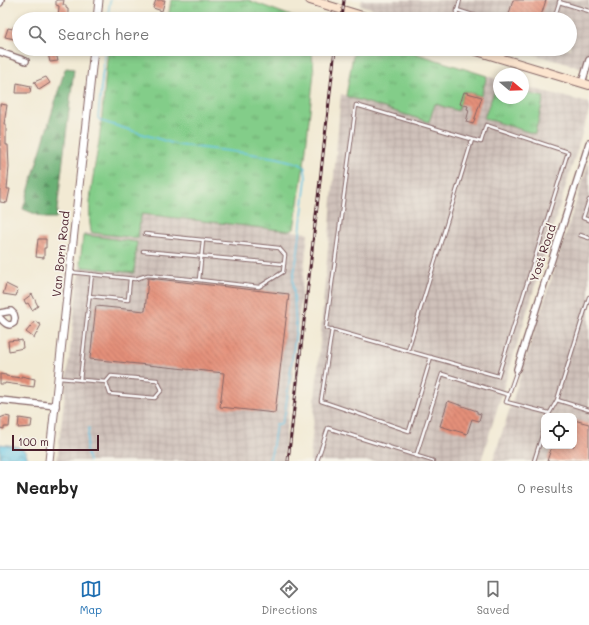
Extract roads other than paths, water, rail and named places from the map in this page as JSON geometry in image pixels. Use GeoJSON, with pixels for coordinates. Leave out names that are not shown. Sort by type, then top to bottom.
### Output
{"type":"FeatureCollection","features":[{"type":"Feature","properties":{"kind":"main road"},"geometry":{"type":"LineString","coordinates":[[310,0],[349,12]]}},
{"type":"Feature","properties":{"kind":"main road"},"geometry":{"type":"LineString","coordinates":[[493,56],[586,84]]}},
{"type":"Feature","properties":{"kind":"street"},"geometry":{"type":"LineString","coordinates":[[98,12],[100,0]]}},
{"type":"Feature","properties":{"kind":"street"},"geometry":{"type":"LineString","coordinates":[[0,52],[26,61]]}},
{"type":"Feature","properties":{"kind":"street","name":"Van Born Road"},"geometry":{"type":"LineString","coordinates":[[50,461],[93,56]]}},
{"type":"Feature","properties":{"kind":"street"},"geometry":{"type":"LineString","coordinates":[[586,84],[589,60]]}},
{"type":"Feature","properties":{"kind":"street","name":"Yost Road"},"geometry":{"type":"LineString","coordinates":[[517,370],[589,143]]}},
{"type":"Feature","properties":{"kind":"street"},"geometry":{"type":"LineString","coordinates":[[0,313],[11,311],[15,318],[14,323],[10,325],[6,324],[0,318]]}},
{"type":"Feature","properties":{"kind":"street"},"geometry":{"type":"LineString","coordinates":[[0,400],[56,406]]}},
{"type":"Feature","properties":{"kind":"lane"},"geometry":{"type":"LineString","coordinates":[[460,0],[457,10],[463,12]]}},
{"type":"Feature","properties":{"kind":"lane"},"geometry":{"type":"LineString","coordinates":[[556,12],[560,1],[589,11]]}},
{"type":"Feature","properties":{"kind":"lane"},"geometry":{"type":"LineString","coordinates":[[356,105],[480,142],[486,125],[568,152],[498,376],[332,329],[326,328],[356,105]]}},
{"type":"Feature","properties":{"kind":"lane"},"geometry":{"type":"LineString","coordinates":[[408,350],[472,140]]}},
{"type":"Feature","properties":{"kind":"lane"},"geometry":{"type":"LineString","coordinates":[[589,202],[584,218],[589,220]]}},
{"type":"Feature","properties":{"kind":"lane"},"geometry":{"type":"LineString","coordinates":[[70,272],[130,279],[148,275],[259,287],[283,272],[285,255],[279,248],[145,234]]}},
{"type":"Feature","properties":{"kind":"lane"},"geometry":{"type":"LineString","coordinates":[[580,235],[589,238]]}},
{"type":"Feature","properties":{"kind":"lane"},"geometry":{"type":"LineString","coordinates":[[199,280],[203,240]]}},
{"type":"Feature","properties":{"kind":"lane"},"geometry":{"type":"LineString","coordinates":[[143,251],[284,264]]}},
{"type":"Feature","properties":{"kind":"lane"},"geometry":{"type":"LineString","coordinates":[[80,380],[92,274]]}},
{"type":"Feature","properties":{"kind":"lane"},"geometry":{"type":"LineString","coordinates":[[89,296],[128,300],[130,279]]}},
{"type":"Feature","properties":{"kind":"lane"},"geometry":{"type":"LineString","coordinates":[[550,413],[557,400],[589,297]]}},
{"type":"Feature","properties":{"kind":"lane"},"geometry":{"type":"LineString","coordinates":[[332,329],[321,401],[409,431],[432,357]]}},
{"type":"Feature","properties":{"kind":"lane"},"geometry":{"type":"LineString","coordinates":[[517,370],[506,402],[542,413]]}},
{"type":"Feature","properties":{"kind":"lane"},"geometry":{"type":"LineString","coordinates":[[416,456],[442,374],[509,394]]}},
{"type":"Feature","properties":{"kind":"lane"},"geometry":{"type":"LineString","coordinates":[[111,376],[157,380],[162,390],[155,398],[110,394],[106,382],[111,376]]}},
{"type":"Feature","properties":{"kind":"lane"},"geometry":{"type":"LineString","coordinates":[[59,378],[106,382]]}},
{"type":"Feature","properties":{"kind":"lane"},"geometry":{"type":"LineString","coordinates":[[557,400],[589,410]]}},
{"type":"Feature","properties":{"kind":"lane"},"geometry":{"type":"LineString","coordinates":[[317,461],[328,428],[433,461]]}},
{"type":"Feature","properties":{"kind":"lane"},"geometry":{"type":"LineString","coordinates":[[534,461],[541,439]]}},
{"type":"Feature","properties":{"kind":"water"},"geometry":{"type":"Polygon","coordinates":[[[0,444],[19,447],[25,452],[27,461],[0,461],[0,444]]]}},
{"type":"Feature","properties":{"kind":"waterway"},"geometry":{"type":"LineString","coordinates":[[109,12],[110,0]]}},
{"type":"Feature","properties":{"kind":"waterway"},"geometry":{"type":"LineString","coordinates":[[104,56],[98,118],[101,121],[178,145],[278,158],[300,164],[305,168],[306,179],[298,251],[293,279],[296,330],[285,413],[282,422],[280,424],[276,424],[269,461]]}},
{"type":"Feature","properties":{"kind":"waterway"},"geometry":{"type":"LineString","coordinates":[[89,428],[86,450],[89,461]]}},
{"type":"Feature","properties":{"kind":"railway"},"geometry":{"type":"LineString","coordinates":[[343,12],[344,0]]}},
{"type":"Feature","properties":{"kind":"railway"},"geometry":{"type":"LineString","coordinates":[[288,461],[334,56]]}}]}
